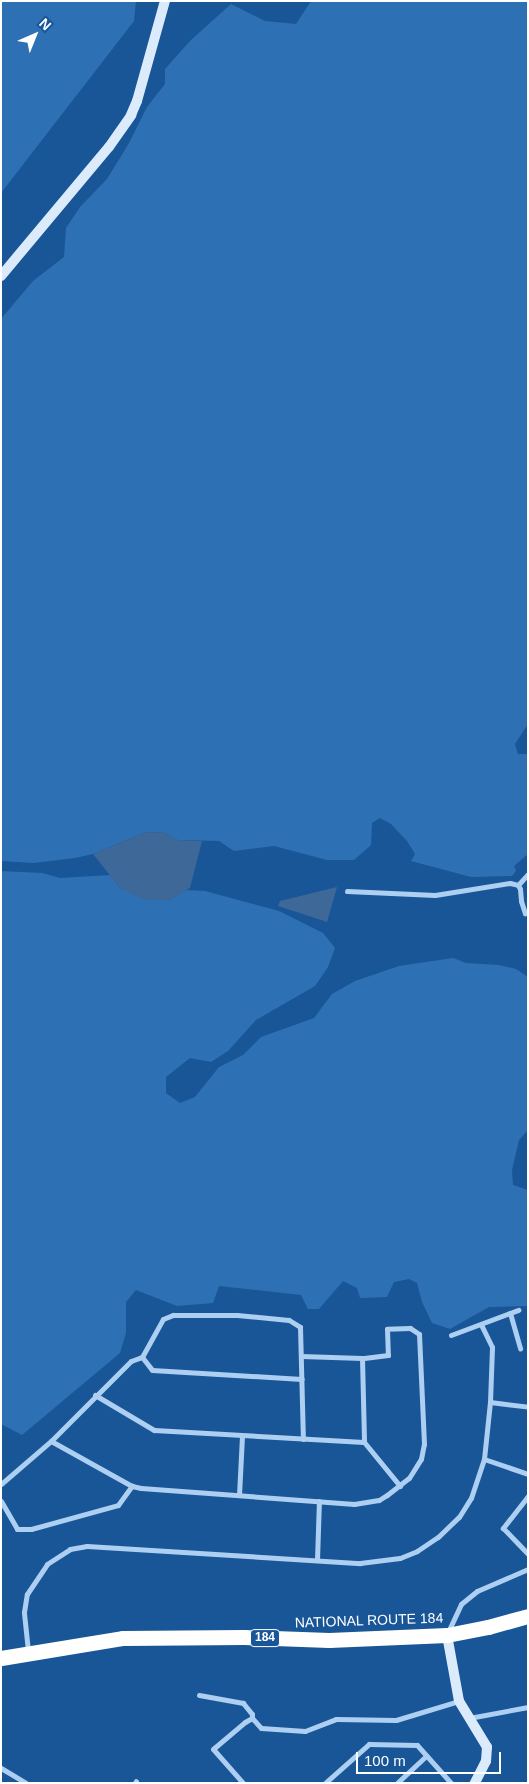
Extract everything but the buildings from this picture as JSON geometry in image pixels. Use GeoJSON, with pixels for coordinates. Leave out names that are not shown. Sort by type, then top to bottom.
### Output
{"type":"FeatureCollection","features":[{"type":"Feature","properties":{"kind":"highway","name":"NATIONAL ROUTE 184"},"geometry":{"type":"LineString","coordinates":[[1,1658],[123,1638],[244,1637],[329,1640],[446,1635],[488,1627],[528,1616]]}},
{"type":"Feature","properties":{"kind":"street"},"geometry":{"type":"LineString","coordinates":[[1,276],[109,148],[131,114],[137,100],[165,1]]}},
{"type":"Feature","properties":{"kind":"street"},"geometry":{"type":"LineString","coordinates":[[518,885],[528,874]]}},
{"type":"Feature","properties":{"kind":"street"},"geometry":{"type":"LineString","coordinates":[[347,891],[435,895],[510,883],[518,885]]}},
{"type":"Feature","properties":{"kind":"street"},"geometry":{"type":"LineString","coordinates":[[518,885],[523,907],[528,913]]}},
{"type":"Feature","properties":{"kind":"street"},"geometry":{"type":"LineString","coordinates":[[451,1335],[518,1310]]}},
{"type":"Feature","properties":{"kind":"street"},"geometry":{"type":"LineString","coordinates":[[510,1313],[520,1349]]}},
{"type":"Feature","properties":{"kind":"street"},"geometry":{"type":"LineString","coordinates":[[1,1484],[51,1441],[131,1361],[142,1357],[164,1319],[173,1315],[228,1315],[289,1320],[300,1327],[303,1439]]}},
{"type":"Feature","properties":{"kind":"street"},"geometry":{"type":"LineString","coordinates":[[29,1654],[24,1612],[27,1594],[47,1564],[70,1549],[87,1546],[360,1564],[400,1558],[417,1551],[438,1537],[459,1517],[471,1498],[484,1458],[490,1402],[492,1347],[481,1324]]}},
{"type":"Feature","properties":{"kind":"street"},"geometry":{"type":"LineString","coordinates":[[51,1441],[132,1486],[354,1504],[379,1500],[400,1486],[414,1472],[421,1458],[424,1444],[419,1334],[410,1328],[387,1329],[388,1354],[362,1358],[301,1356]]}},
{"type":"Feature","properties":{"kind":"street"},"geometry":{"type":"LineString","coordinates":[[142,1357],[152,1370],[302,1380]]}},
{"type":"Feature","properties":{"kind":"street"},"geometry":{"type":"LineString","coordinates":[[362,1358],[364,1442],[400,1486]]}},
{"type":"Feature","properties":{"kind":"street"},"geometry":{"type":"LineString","coordinates":[[95,1395],[154,1430],[364,1442]]}},
{"type":"Feature","properties":{"kind":"street"},"geometry":{"type":"LineString","coordinates":[[490,1402],[527,1408]]}},
{"type":"Feature","properties":{"kind":"street"},"geometry":{"type":"LineString","coordinates":[[239,1495],[242,1436]]}},
{"type":"Feature","properties":{"kind":"street"},"geometry":{"type":"LineString","coordinates":[[484,1458],[528,1474]]}},
{"type":"Feature","properties":{"kind":"street"},"geometry":{"type":"LineString","coordinates":[[1,1501],[17,1529],[31,1529],[118,1506],[132,1486]]}},
{"type":"Feature","properties":{"kind":"street"},"geometry":{"type":"LineString","coordinates":[[528,1496],[504,1528],[528,1554]]}},
{"type":"Feature","properties":{"kind":"street"},"geometry":{"type":"LineString","coordinates":[[317,1560],[319,1501]]}},
{"type":"Feature","properties":{"kind":"street"},"geometry":{"type":"LineString","coordinates":[[475,1783],[486,1761],[487,1747],[459,1702],[446,1635],[453,1617],[461,1604],[477,1591],[528,1569]]}},
{"type":"Feature","properties":{"kind":"street"},"geometry":{"type":"LineString","coordinates":[[199,1695],[243,1703],[260,1728],[305,1731],[336,1719],[396,1720],[459,1702]]}},
{"type":"Feature","properties":{"kind":"street"},"geometry":{"type":"LineString","coordinates":[[469,1718],[528,1706]]}},
{"type":"Feature","properties":{"kind":"street"},"geometry":{"type":"LineString","coordinates":[[242,1783],[213,1749],[252,1718]]}},
{"type":"Feature","properties":{"kind":"street"},"geometry":{"type":"LineString","coordinates":[[325,1783],[368,1744],[417,1745],[451,1783]]}},
{"type":"Feature","properties":{"kind":"street"},"geometry":{"type":"LineString","coordinates":[[397,1783],[426,1756]]}},
{"type":"Feature","properties":{"kind":"street"},"geometry":{"type":"LineString","coordinates":[[1,1768],[26,1783]]}},
{"type":"Feature","properties":{"kind":"shaded area"},"geometry":{"type":"Polygon","coordinates":[[[1,1],[136,1],[134,21],[1,193],[1,1]]]}},
{"type":"Feature","properties":{"kind":"shaded area"},"geometry":{"type":"Polygon","coordinates":[[[311,1],[528,1],[528,724],[515,744],[518,754],[527,754],[528,750],[528,854],[514,866],[516,871],[512,876],[471,877],[411,861],[415,854],[407,841],[391,824],[380,818],[372,823],[371,845],[354,860],[327,860],[274,846],[234,851],[219,841],[178,840],[165,833],[146,832],[93,854],[75,858],[34,863],[1,861],[1,319],[33,281],[64,257],[66,228],[80,207],[107,179],[129,143],[147,107],[165,84],[165,69],[191,40],[231,4],[265,21],[296,24],[311,1]]]}},
{"type":"Feature","properties":{"kind":"shaded area"},"geometry":{"type":"Polygon","coordinates":[[[146,832],[165,833],[178,840],[202,841],[190,888],[169,900],[145,900],[120,888],[93,854],[146,832]]]}},
{"type":"Feature","properties":{"kind":"shaded area"},"geometry":{"type":"Polygon","coordinates":[[[1,871],[42,873],[60,878],[110,875],[120,888],[169,900],[186,890],[205,891],[279,911],[323,933],[335,948],[328,967],[315,986],[256,1020],[228,1051],[211,1062],[190,1058],[166,1077],[166,1093],[180,1103],[195,1097],[219,1067],[243,1055],[261,1037],[314,1018],[332,994],[355,981],[399,966],[453,958],[466,963],[499,965],[516,969],[528,977],[528,1130],[519,1140],[512,1170],[513,1185],[528,1190],[528,1306],[489,1307],[450,1329],[432,1323],[422,1302],[417,1283],[409,1279],[394,1282],[387,1297],[360,1298],[357,1288],[343,1281],[319,1309],[308,1309],[301,1295],[219,1286],[213,1303],[177,1306],[136,1290],[126,1302],[126,1333],[120,1353],[22,1435],[1,1424],[1,871]]]}},
{"type":"Feature","properties":{"kind":"shaded area"},"geometry":{"type":"Polygon","coordinates":[[[337,887],[327,922],[278,906],[280,901],[337,887]]]}}]}
